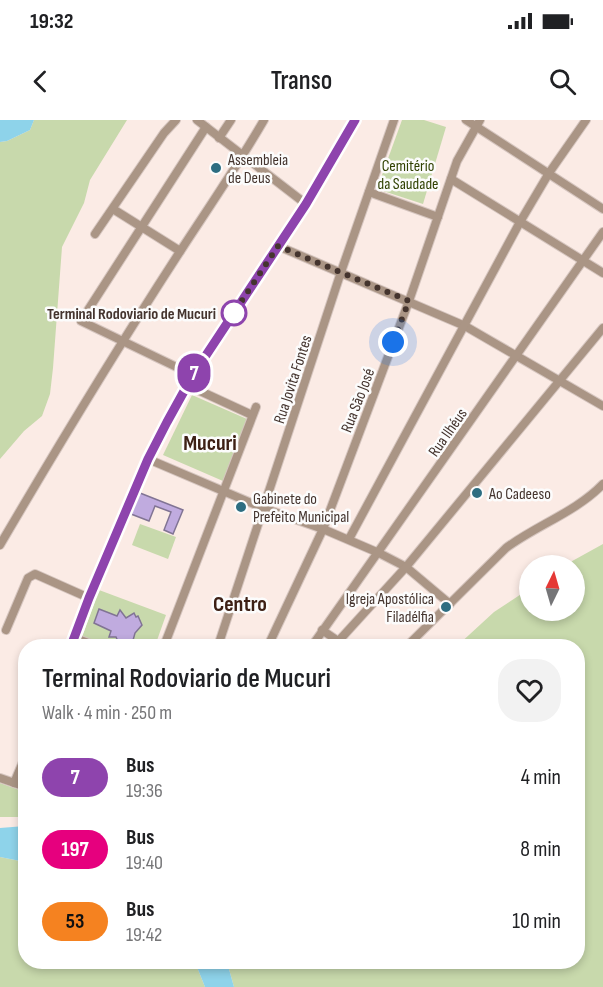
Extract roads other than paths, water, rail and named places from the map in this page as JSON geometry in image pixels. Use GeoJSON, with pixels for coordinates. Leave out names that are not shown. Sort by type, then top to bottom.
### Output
{"type":"FeatureCollection","features":[{"type":"Feature","properties":{"kind":"street"},"geometry":{"type":"LineString","coordinates":[[95,234],[164,133],[176,120]]}},
{"type":"Feature","properties":{"kind":"street"},"geometry":{"type":"LineString","coordinates":[[197,120],[306,204]]}},
{"type":"Feature","properties":{"kind":"street"},"geometry":{"type":"LineString","coordinates":[[219,138],[231,120]]}},
{"type":"Feature","properties":{"kind":"street"},"geometry":{"type":"LineString","coordinates":[[0,545],[123,342],[264,120]]}},
{"type":"Feature","properties":{"kind":"street"},"geometry":{"type":"LineString","coordinates":[[74,639],[148,459],[187,385],[306,204],[355,120]]}},
{"type":"Feature","properties":{"kind":"street","name":"Rua Jovita Fontes"},"geometry":{"type":"LineString","coordinates":[[220,639],[341,272],[394,120]]}},
{"type":"Feature","properties":{"kind":"street"},"geometry":{"type":"LineString","coordinates":[[466,120],[478,123],[603,209]]}},
{"type":"Feature","properties":{"kind":"street"},"geometry":{"type":"LineString","coordinates":[[349,539],[520,222],[549,173],[586,120]]}},
{"type":"Feature","properties":{"kind":"street","name":"Rua São José"},"geometry":{"type":"LineString","coordinates":[[271,639],[323,529],[409,301],[457,160],[478,123]]}},
{"type":"Feature","properties":{"kind":"street"},"geometry":{"type":"LineString","coordinates":[[193,375],[81,321],[206,127]]}},
{"type":"Feature","properties":{"kind":"street"},"geometry":{"type":"LineString","coordinates":[[451,179],[603,273]]}},
{"type":"Feature","properties":{"kind":"street"},"geometry":{"type":"LineString","coordinates":[[369,192],[438,217]]}},
{"type":"Feature","properties":{"kind":"street"},"geometry":{"type":"LineString","coordinates":[[113,209],[180,251]]}},
{"type":"Feature","properties":{"kind":"street","name":"Rua Ilhéus"},"geometry":{"type":"LineString","coordinates":[[316,639],[603,232]]}},
{"type":"Feature","properties":{"kind":"street"},"geometry":{"type":"LineString","coordinates":[[278,246],[465,326],[603,406]]}},
{"type":"Feature","properties":{"kind":"street"},"geometry":{"type":"LineString","coordinates":[[341,639],[406,567],[603,328]]}},
{"type":"Feature","properties":{"kind":"street"},"geometry":{"type":"LineString","coordinates":[[187,385],[252,415]]}},
{"type":"Feature","properties":{"kind":"street"},"geometry":{"type":"LineString","coordinates":[[168,639],[256,407]]}},
{"type":"Feature","properties":{"kind":"street"},"geometry":{"type":"LineString","coordinates":[[148,459],[263,508],[349,539],[379,553],[406,567],[450,604]]}},
{"type":"Feature","properties":{"kind":"street"},"geometry":{"type":"LineString","coordinates":[[414,639],[519,538],[585,500],[603,484]]}},
{"type":"Feature","properties":{"kind":"street"},"geometry":{"type":"LineString","coordinates":[[6,630],[28,578],[35,574],[89,598]]}},
{"type":"Feature","properties":{"kind":"street"},"geometry":{"type":"LineString","coordinates":[[322,630],[331,639]]}},
{"type":"Feature","properties":{"kind":"street"},"geometry":{"type":"LineString","coordinates":[[14,783],[18,774]]}},
{"type":"Feature","properties":{"kind":"street"},"geometry":{"type":"LineString","coordinates":[[0,778],[18,784]]}},
{"type":"Feature","properties":{"kind":"water"},"geometry":{"type":"Polygon","coordinates":[[[0,120],[34,120],[30,130],[0,142],[0,120]]]}},
{"type":"Feature","properties":{"kind":"water"},"geometry":{"type":"Polygon","coordinates":[[[18,827],[18,861],[0,857],[0,828],[18,827]]]}},
{"type":"Feature","properties":{"kind":"water"},"geometry":{"type":"Polygon","coordinates":[[[198,969],[229,969],[234,987],[205,987],[198,969]]]}},
{"type":"Feature","properties":{"kind":"place","name":"Assembleia de Deus"},"geometry":{"type":"Point","coordinates":[216,168]}},
{"type":"Feature","properties":{"kind":"place","name":"Terminal Rodoviario de Mucuri"},"geometry":{"type":"Point","coordinates":[234,313]}},
{"type":"Feature","properties":{"kind":"place","name":"Ao Cadeeso"},"geometry":{"type":"Point","coordinates":[477,493]}},
{"type":"Feature","properties":{"kind":"place","name":"Gabinete do Prefeito Municipal"},"geometry":{"type":"Point","coordinates":[241,507]}},
{"type":"Feature","properties":{"kind":"place","name":"Igreja Apostólica Filadélfia"},"geometry":{"type":"Point","coordinates":[446,607]}},
{"type":"Feature","properties":{"kind":"district","name":"Mucuri"},"geometry":{"type":"Point","coordinates":[210,442]}},
{"type":"Feature","properties":{"kind":"district","name":"Centro"},"geometry":{"type":"Point","coordinates":[240,603]}},
{"type":"Feature","properties":{"kind":"park label","name":"Cemitério da Saudade"},"geometry":{"type":"Point","coordinates":[408,174]}}]}
